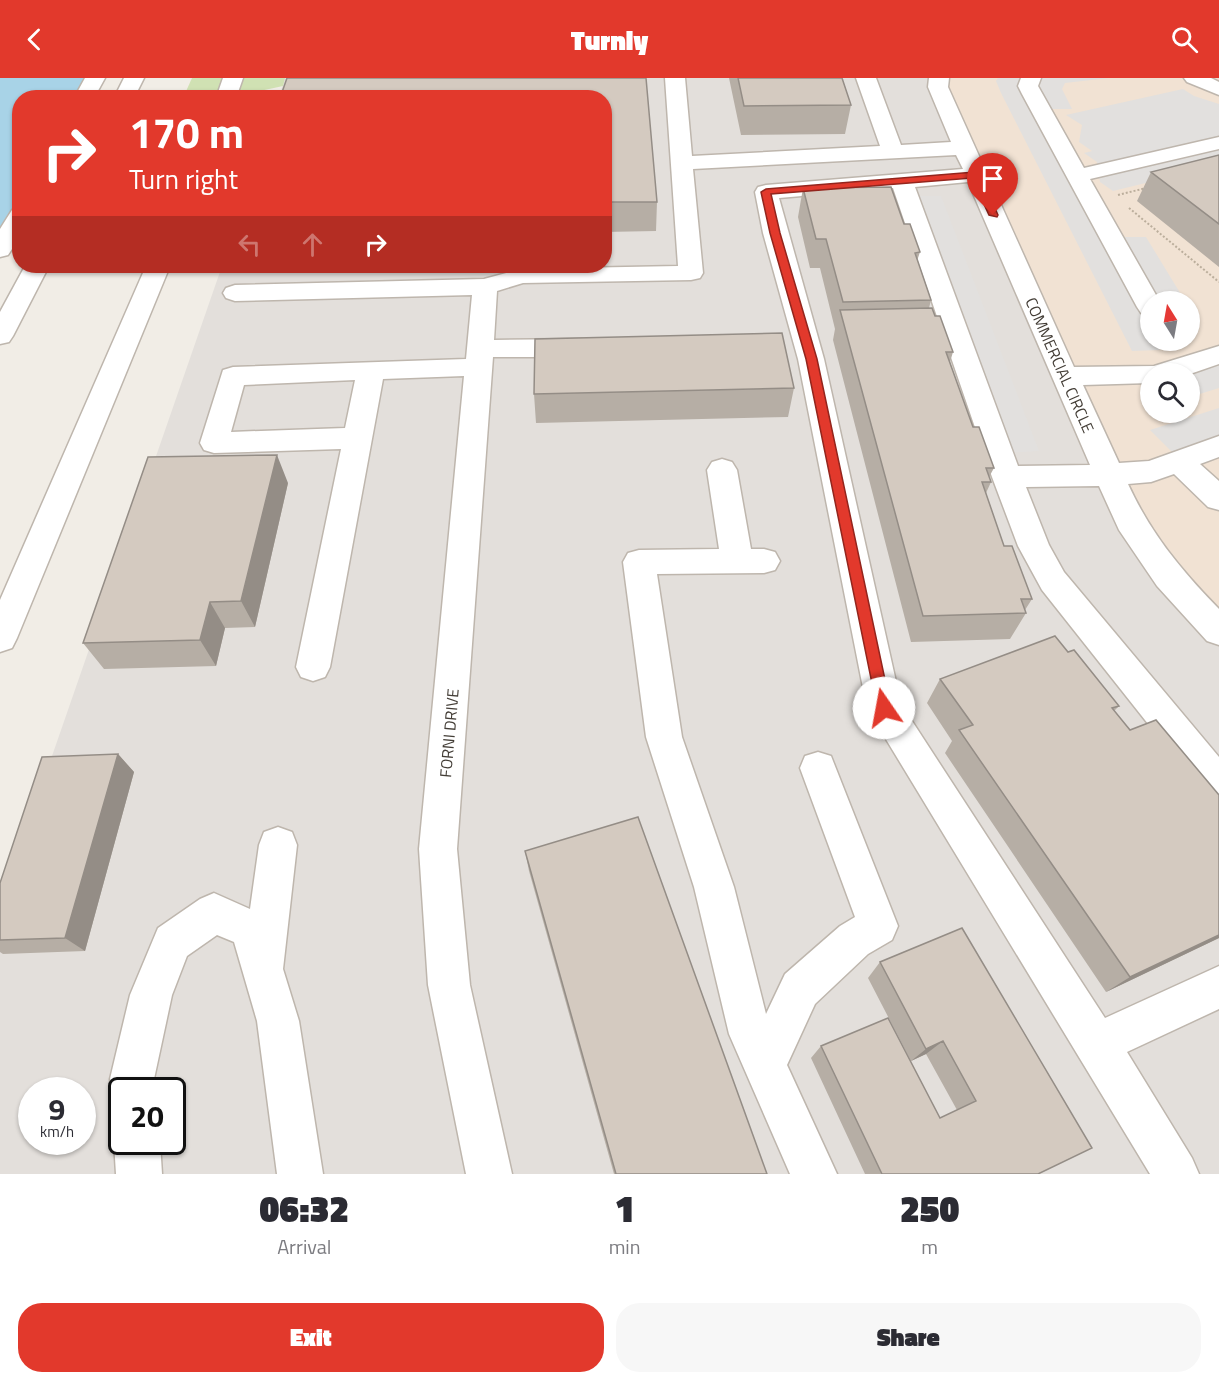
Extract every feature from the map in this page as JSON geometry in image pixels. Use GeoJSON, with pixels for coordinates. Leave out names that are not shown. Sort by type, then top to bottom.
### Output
{"type":"FeatureCollection","features":[{"type":"Feature","properties":{"kind":"street"},"geometry":{"type":"LineString","coordinates":[[235,293],[485,287],[521,276],[691,273],[675,78]]}},
{"type":"Feature","properties":{"kind":"street"},"geometry":{"type":"LineString","coordinates":[[866,78],[1006,477],[1034,546],[1053,581],[1219,785]]}},
{"type":"Feature","properties":{"kind":"street","name":"COMMERCIAL CIRCLE"},"geometry":{"type":"LineString","coordinates":[[939,78],[938,87],[1130,522],[1168,577],[1219,631]]}},
{"type":"Feature","properties":{"kind":"street"},"geometry":{"type":"LineString","coordinates":[[1030,78],[1028,86],[1032,94],[1142,291]]}},
{"type":"Feature","properties":{"kind":"street"},"geometry":{"type":"LineString","coordinates":[[1194,78],[1219,89]]}},
{"type":"Feature","properties":{"kind":"street"},"geometry":{"type":"LineString","coordinates":[[1077,176],[1219,143]]}},
{"type":"Feature","properties":{"kind":"street"},"geometry":{"type":"LineString","coordinates":[[682,163],[898,167],[970,161]]}},
{"type":"Feature","properties":{"kind":"street"},"geometry":{"type":"LineString","coordinates":[[898,167],[766,192],[775,233],[811,359],[884,708],[1097,1044],[1176,1174]]}},
{"type":"Feature","properties":{"kind":"street"},"geometry":{"type":"LineString","coordinates":[[0,250],[12,229]]}},
{"type":"Feature","properties":{"kind":"street"},"geometry":{"type":"LineString","coordinates":[[0,336],[33,273]]}},
{"type":"Feature","properties":{"kind":"street"},"geometry":{"type":"LineString","coordinates":[[0,638],[155,273]]}},
{"type":"Feature","properties":{"kind":"street","name":"FORNI DRIVE"},"geometry":{"type":"LineString","coordinates":[[485,287],[438,849],[449,986],[489,1174]]}},
{"type":"Feature","properties":{"kind":"street"},"geometry":{"type":"LineString","coordinates":[[357,438],[214,443],[233,376],[371,371],[480,358],[611,348]]}},
{"type":"Feature","properties":{"kind":"street"},"geometry":{"type":"LineString","coordinates":[[1181,351],[1194,362]]}},
{"type":"Feature","properties":{"kind":"street"},"geometry":{"type":"LineString","coordinates":[[1191,363],[1219,355]]}},
{"type":"Feature","properties":{"kind":"street"},"geometry":{"type":"LineString","coordinates":[[313,668],[371,371]]}},
{"type":"Feature","properties":{"kind":"street"},"geometry":{"type":"LineString","coordinates":[[1065,376],[1140,374]]}},
{"type":"Feature","properties":{"kind":"street"},"geometry":{"type":"LineString","coordinates":[[1006,477],[1109,475],[1151,471],[1219,446]]}},
{"type":"Feature","properties":{"kind":"street"},"geometry":{"type":"LineString","coordinates":[[1178,460],[1219,499]]}},
{"type":"Feature","properties":{"kind":"street"},"geometry":{"type":"LineString","coordinates":[[722,470],[750,561],[639,562],[664,737],[714,887],[750,1034],[814,1174]]}},
{"type":"Feature","properties":{"kind":"street"},"geometry":{"type":"LineString","coordinates":[[764,1067],[800,988],[854,940],[878,926],[818,768]]}},
{"type":"Feature","properties":{"kind":"street"},"geometry":{"type":"LineString","coordinates":[[262,969],[278,845]]}},
{"type":"Feature","properties":{"kind":"street"},"geometry":{"type":"LineString","coordinates":[[132,1077],[151,995],[172,942],[214,913],[250,929],[278,1021],[300,1174]]}},
{"type":"Feature","properties":{"kind":"street"},"geometry":{"type":"LineString","coordinates":[[1097,1044],[1219,987]]}},
{"type":"Feature","properties":{"kind":"street"},"geometry":{"type":"LineString","coordinates":[[138,1155],[139,1174]]}},
{"type":"Feature","properties":{"kind":"path"},"geometry":{"type":"LineString","coordinates":[[1149,187],[1114,196],[1219,282]]}},
{"type":"Feature","properties":{"kind":"shaded area"},"geometry":{"type":"Polygon","coordinates":[[[285,78],[939,78],[1130,522],[1219,631],[1219,1174],[0,1174],[0,906],[220,273],[612,273],[612,90],[281,90],[285,78]]]}},
{"type":"Feature","properties":{"kind":"shaded area"},"geometry":{"type":"Polygon","coordinates":[[[939,78],[1219,78],[1219,631],[1168,577],[939,78]]]}},
{"type":"Feature","properties":{"kind":"shaded area"},"geometry":{"type":"Polygon","coordinates":[[[998,78],[1109,78],[1065,83],[1062,89],[1072,109],[1038,109],[1110,237],[1146,237],[1179,291],[1140,291],[1140,351],[1132,351],[996,81],[998,78]]]}},
{"type":"Feature","properties":{"kind":"shaded area"},"geometry":{"type":"Polygon","coordinates":[[[1183,89],[1194,96],[1219,104],[1219,165],[1113,191],[1100,182],[1097,162],[1084,153],[1092,151],[1079,142],[1082,125],[1066,115],[1183,89]]]}},
{"type":"Feature","properties":{"kind":"shaded area"},"geometry":{"type":"Polygon","coordinates":[[[912,196],[941,196],[1039,451],[1002,453],[912,196]]]}},
{"type":"Feature","properties":{"kind":"shaded area"},"geometry":{"type":"Polygon","coordinates":[[[1219,361],[1219,388],[1200,394],[1200,370],[1219,361]]]}},
{"type":"Feature","properties":{"kind":"shaded area"},"geometry":{"type":"Polygon","coordinates":[[[1219,408],[1219,444],[1178,458],[1150,430],[1172,423],[1200,423],[1200,414],[1219,408]]]}},
{"type":"Feature","properties":{"kind":"green space"},"geometry":{"type":"Polygon","coordinates":[[[192,78],[285,78],[283,86],[264,90],[187,90],[192,78]]]}},
{"type":"Feature","properties":{"kind":"water"},"geometry":{"type":"Polygon","coordinates":[[[0,78],[88,78],[81,90],[12,90],[12,213],[0,235],[0,78]]]}},
{"type":"Feature","properties":{"kind":"building"},"geometry":{"type":"Polygon","coordinates":[[[287,78],[646,78],[657,202],[612,202],[612,90],[283,90],[287,78]]]}},
{"type":"Feature","properties":{"kind":"building"},"geometry":{"type":"Polygon","coordinates":[[[738,78],[842,78],[851,105],[744,106],[738,78]]]}},
{"type":"Feature","properties":{"kind":"building"},"geometry":{"type":"Polygon","coordinates":[[[1219,155],[1219,224],[1151,172],[1219,155]]]}},
{"type":"Feature","properties":{"kind":"building"},"geometry":{"type":"Polygon","coordinates":[[[891,187],[904,224],[910,224],[920,252],[915,253],[931,300],[843,302],[826,239],[816,239],[803,188],[891,187]]]}},
{"type":"Feature","properties":{"kind":"building"},"geometry":{"type":"Polygon","coordinates":[[[932,308],[935,316],[940,316],[953,352],[946,352],[973,427],[979,427],[994,468],[986,468],[991,482],[982,482],[1004,546],[1012,546],[1032,599],[1021,599],[1026,613],[923,616],[840,310],[932,308]]]}},
{"type":"Feature","properties":{"kind":"building"},"geometry":{"type":"Polygon","coordinates":[[[782,333],[794,388],[534,394],[535,339],[782,333]]]}},
{"type":"Feature","properties":{"kind":"building"},"geometry":{"type":"Polygon","coordinates":[[[277,455],[241,601],[210,602],[200,640],[83,643],[148,457],[277,455]]]}},
{"type":"Feature","properties":{"kind":"building"},"geometry":{"type":"Polygon","coordinates":[[[1055,636],[1068,652],[1074,650],[1119,706],[1112,708],[1130,730],[1156,720],[1219,795],[1219,935],[1130,977],[959,730],[973,725],[940,679],[1055,636]]]}},
{"type":"Feature","properties":{"kind":"building"},"geometry":{"type":"Polygon","coordinates":[[[118,754],[65,938],[0,940],[0,883],[42,757],[118,754]]]}},
{"type":"Feature","properties":{"kind":"building"},"geometry":{"type":"Polygon","coordinates":[[[638,817],[767,1174],[616,1174],[525,851],[638,817]]]}},
{"type":"Feature","properties":{"kind":"building"},"geometry":{"type":"Polygon","coordinates":[[[962,928],[1092,1148],[1038,1174],[882,1174],[821,1046],[888,1018],[940,1118],[976,1101],[943,1041],[926,1049],[880,962],[962,928]]]}},
{"type":"Feature","properties":{"kind":"route"},"geometry":{"type":"LineString","coordinates":[[884,708],[811,359],[775,233],[766,192],[975,175],[993,215]]}}]}
